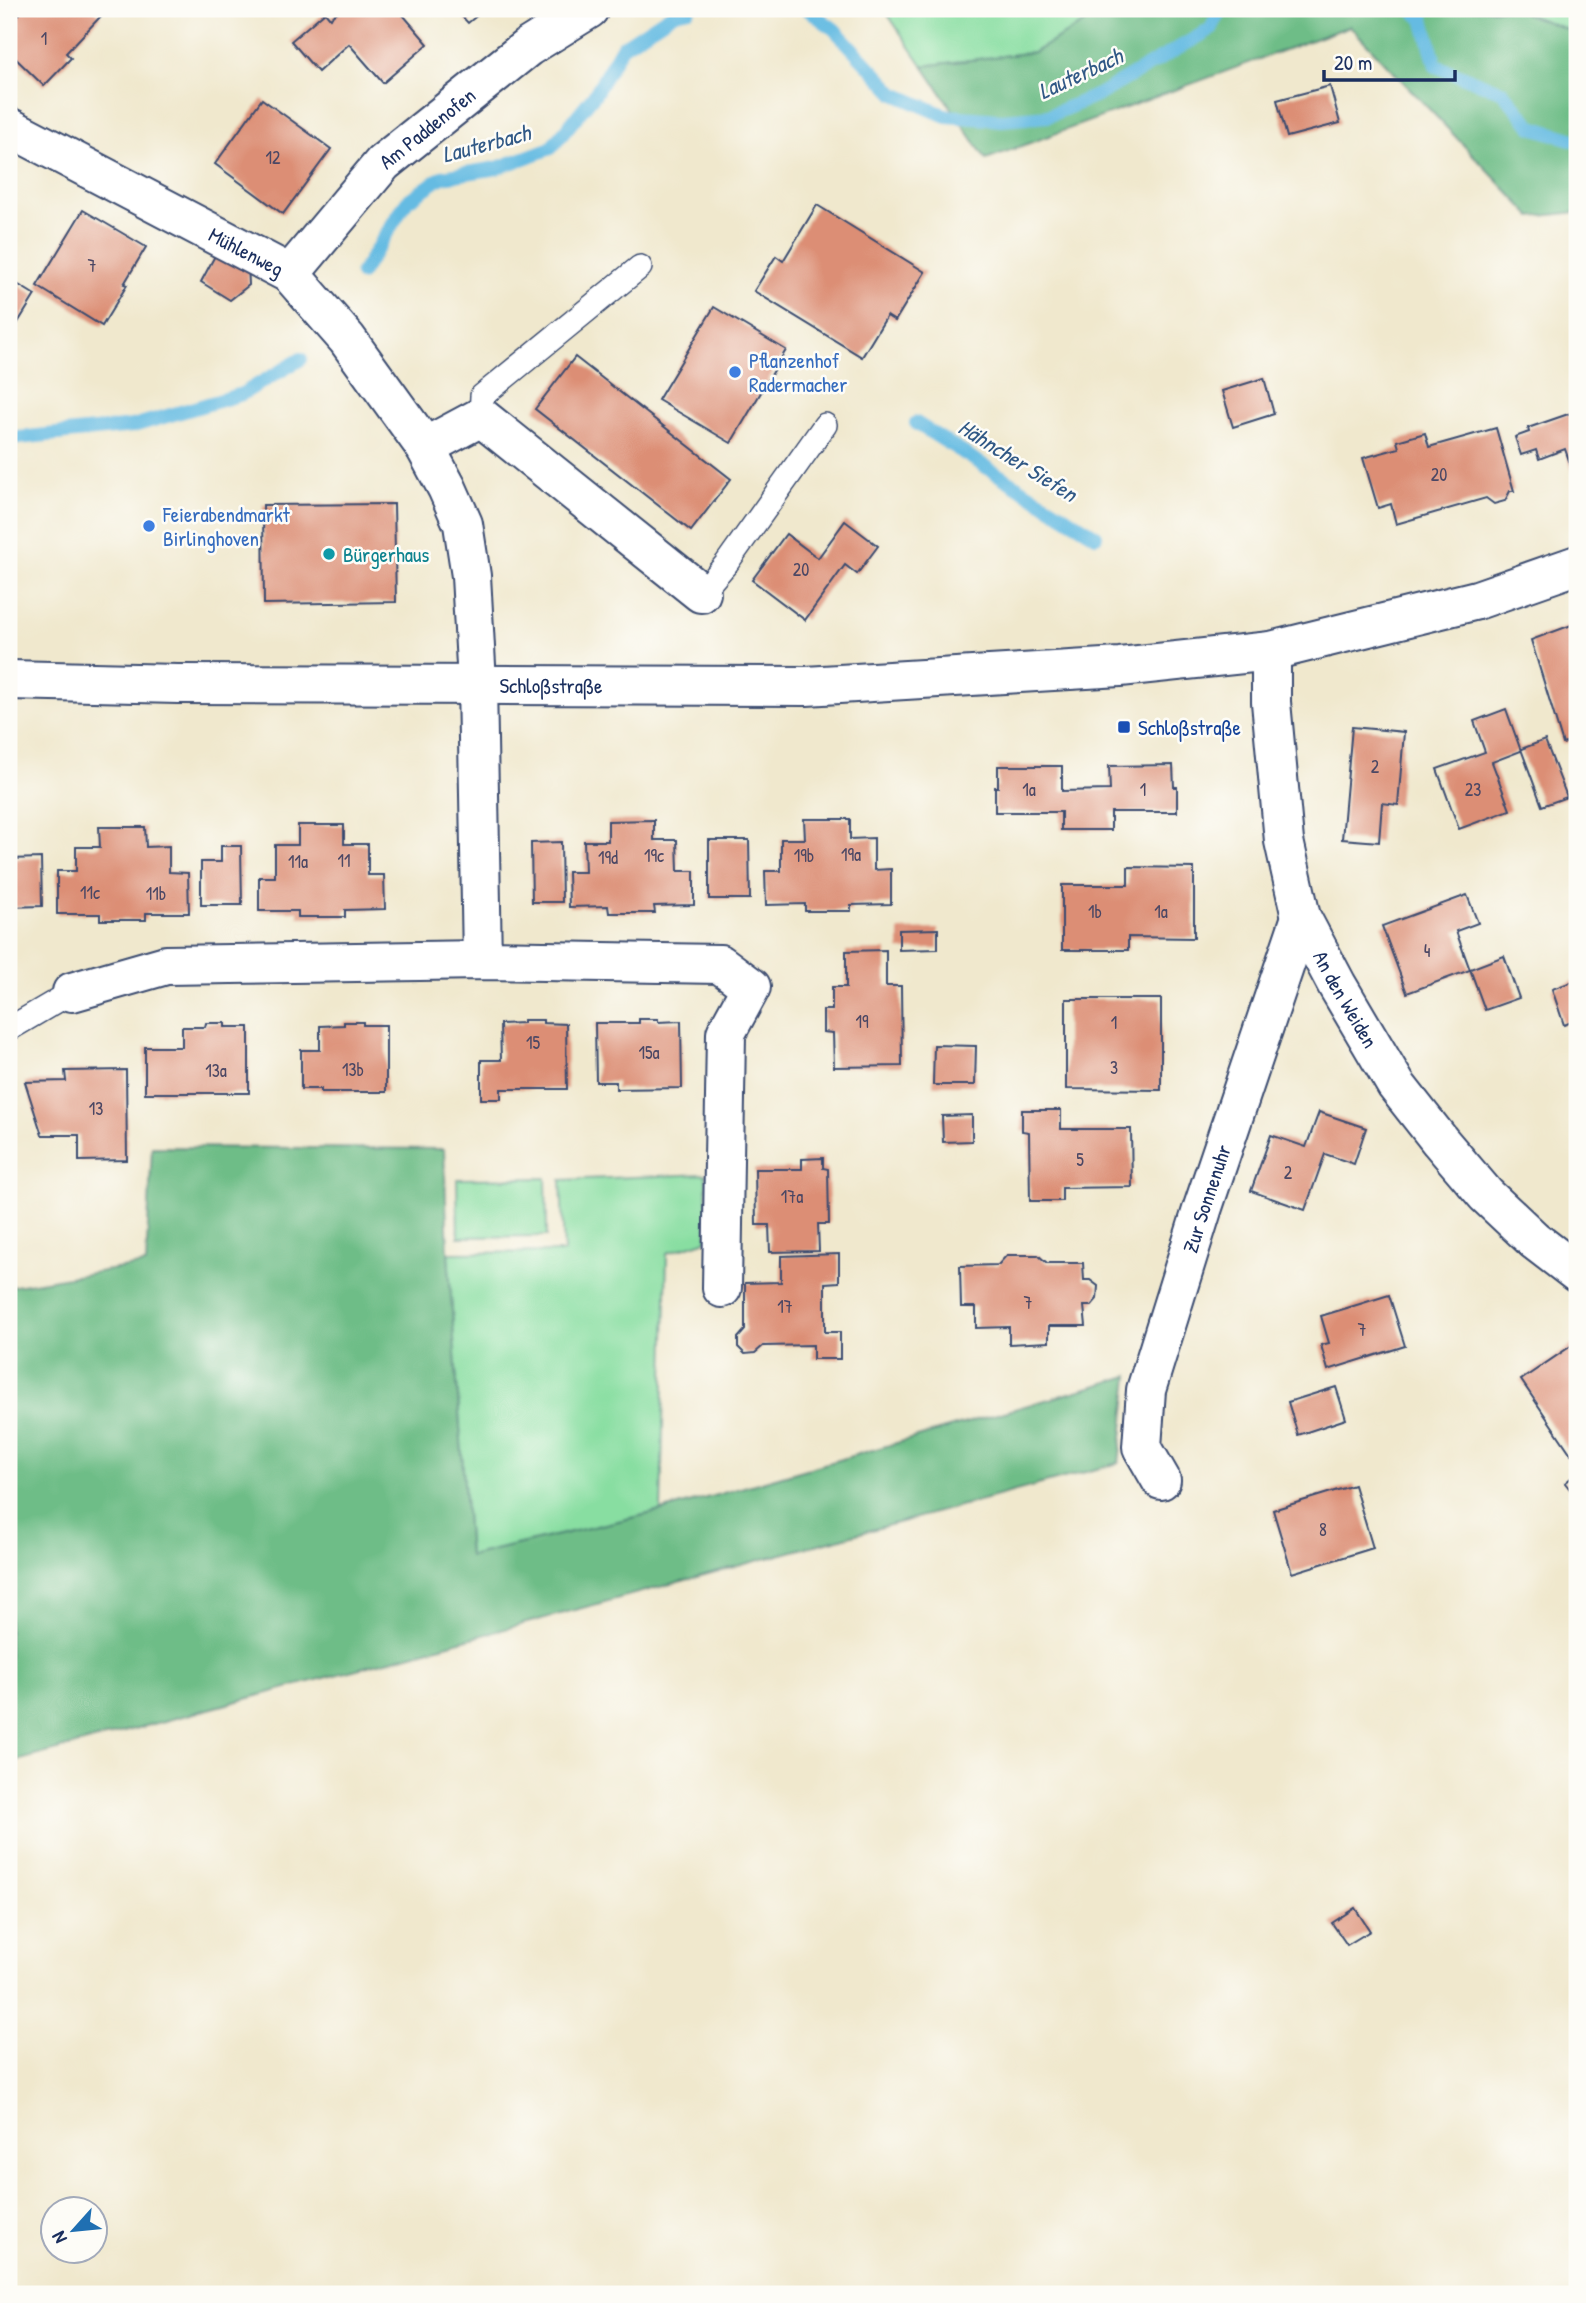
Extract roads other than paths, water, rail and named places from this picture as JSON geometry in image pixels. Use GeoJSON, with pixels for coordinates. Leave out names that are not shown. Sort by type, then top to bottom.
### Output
{"type":"FeatureCollection","features":[{"type":"Feature","properties":{"kind":"street","name":"Am Paddenofen"},"geometry":{"type":"LineString","coordinates":[[290,274],[383,163],[528,47],[589,9]]}},
{"type":"Feature","properties":{"kind":"street","name":"Mühlenweg"},"geometry":{"type":"LineString","coordinates":[[9,128],[290,274],[347,339],[425,447],[463,524],[471,576],[477,683]]}},
{"type":"Feature","properties":{"kind":"street"},"geometry":{"type":"LineString","coordinates":[[425,447],[481,417],[701,593]]}},
{"type":"Feature","properties":{"kind":"street","name":"Schloßstraße"},"geometry":{"type":"LineString","coordinates":[[9,680],[178,684],[806,686],[1120,667],[1271,651],[1477,600],[1577,565]]}},
{"type":"Feature","properties":{"kind":"street","name":"An den Weiden"},"geometry":{"type":"LineString","coordinates":[[1271,651],[1271,702],[1283,841],[1301,917],[1337,985],[1396,1085],[1486,1195],[1534,1240],[1577,1273]]}},
{"type":"Feature","properties":{"kind":"street","name":"Schloßstraße"},"geometry":{"type":"LineString","coordinates":[[477,683],[482,960]]}},
{"type":"Feature","properties":{"kind":"street","name":"Zur Sonnenuhr"},"geometry":{"type":"LineString","coordinates":[[1161,1480],[1142,1447],[1146,1390],[1206,1197],[1301,917]]}},
{"type":"Feature","properties":{"kind":"street"},"geometry":{"type":"LineString","coordinates":[[72,992],[166,965],[482,960],[720,964],[751,986],[726,1033],[722,1288]]}},
{"type":"Feature","properties":{"kind":"lane"},"geometry":{"type":"LineString","coordinates":[[481,417],[482,396],[640,267]]}},
{"type":"Feature","properties":{"kind":"lane"},"geometry":{"type":"LineString","coordinates":[[701,593],[726,564],[825,425]]}},
{"type":"Feature","properties":{"kind":"lane"},"geometry":{"type":"LineString","coordinates":[[9,1029],[72,992]]}},
{"type":"Feature","properties":{"kind":"waterway","name":"Lauterbach"},"geometry":{"type":"LineString","coordinates":[[361,274],[407,201],[442,177],[497,168],[551,148],[595,94],[622,47],[675,12],[689,9]]}},
{"type":"Feature","properties":{"kind":"waterway","name":"Lauterbach"},"geometry":{"type":"LineString","coordinates":[[807,9],[834,29],[895,94],[946,116],[1002,120],[1048,116],[1100,94],[1211,29],[1221,9]]}},
{"type":"Feature","properties":{"kind":"waterway","name":"Lauterbach"},"geometry":{"type":"LineString","coordinates":[[1412,9],[1423,19],[1436,66],[1503,92],[1532,127],[1577,141]]}},
{"type":"Feature","properties":{"kind":"waterway","name":"Lauterbach"},"geometry":{"type":"LineString","coordinates":[[9,439],[133,426],[242,394],[301,359]]}},
{"type":"Feature","properties":{"kind":"waterway","name":"Hähncher Siefen"},"geometry":{"type":"LineString","coordinates":[[916,423],[1096,536]]}},
{"type":"Feature","properties":{"kind":"place","name":"Pflanzenhof Radermacher"},"geometry":{"type":"Point","coordinates":[735,372]}},
{"type":"Feature","properties":{"kind":"place","name":"Feierabendmarkt Birlinghoven"},"geometry":{"type":"Point","coordinates":[149,526]}},
{"type":"Feature","properties":{"kind":"place","name":"Bürgerhaus"},"geometry":{"type":"Point","coordinates":[329,554]}},
{"type":"Feature","properties":{"kind":"place","name":"Schloßstraße"},"geometry":{"type":"Point","coordinates":[1124,727]}}]}
